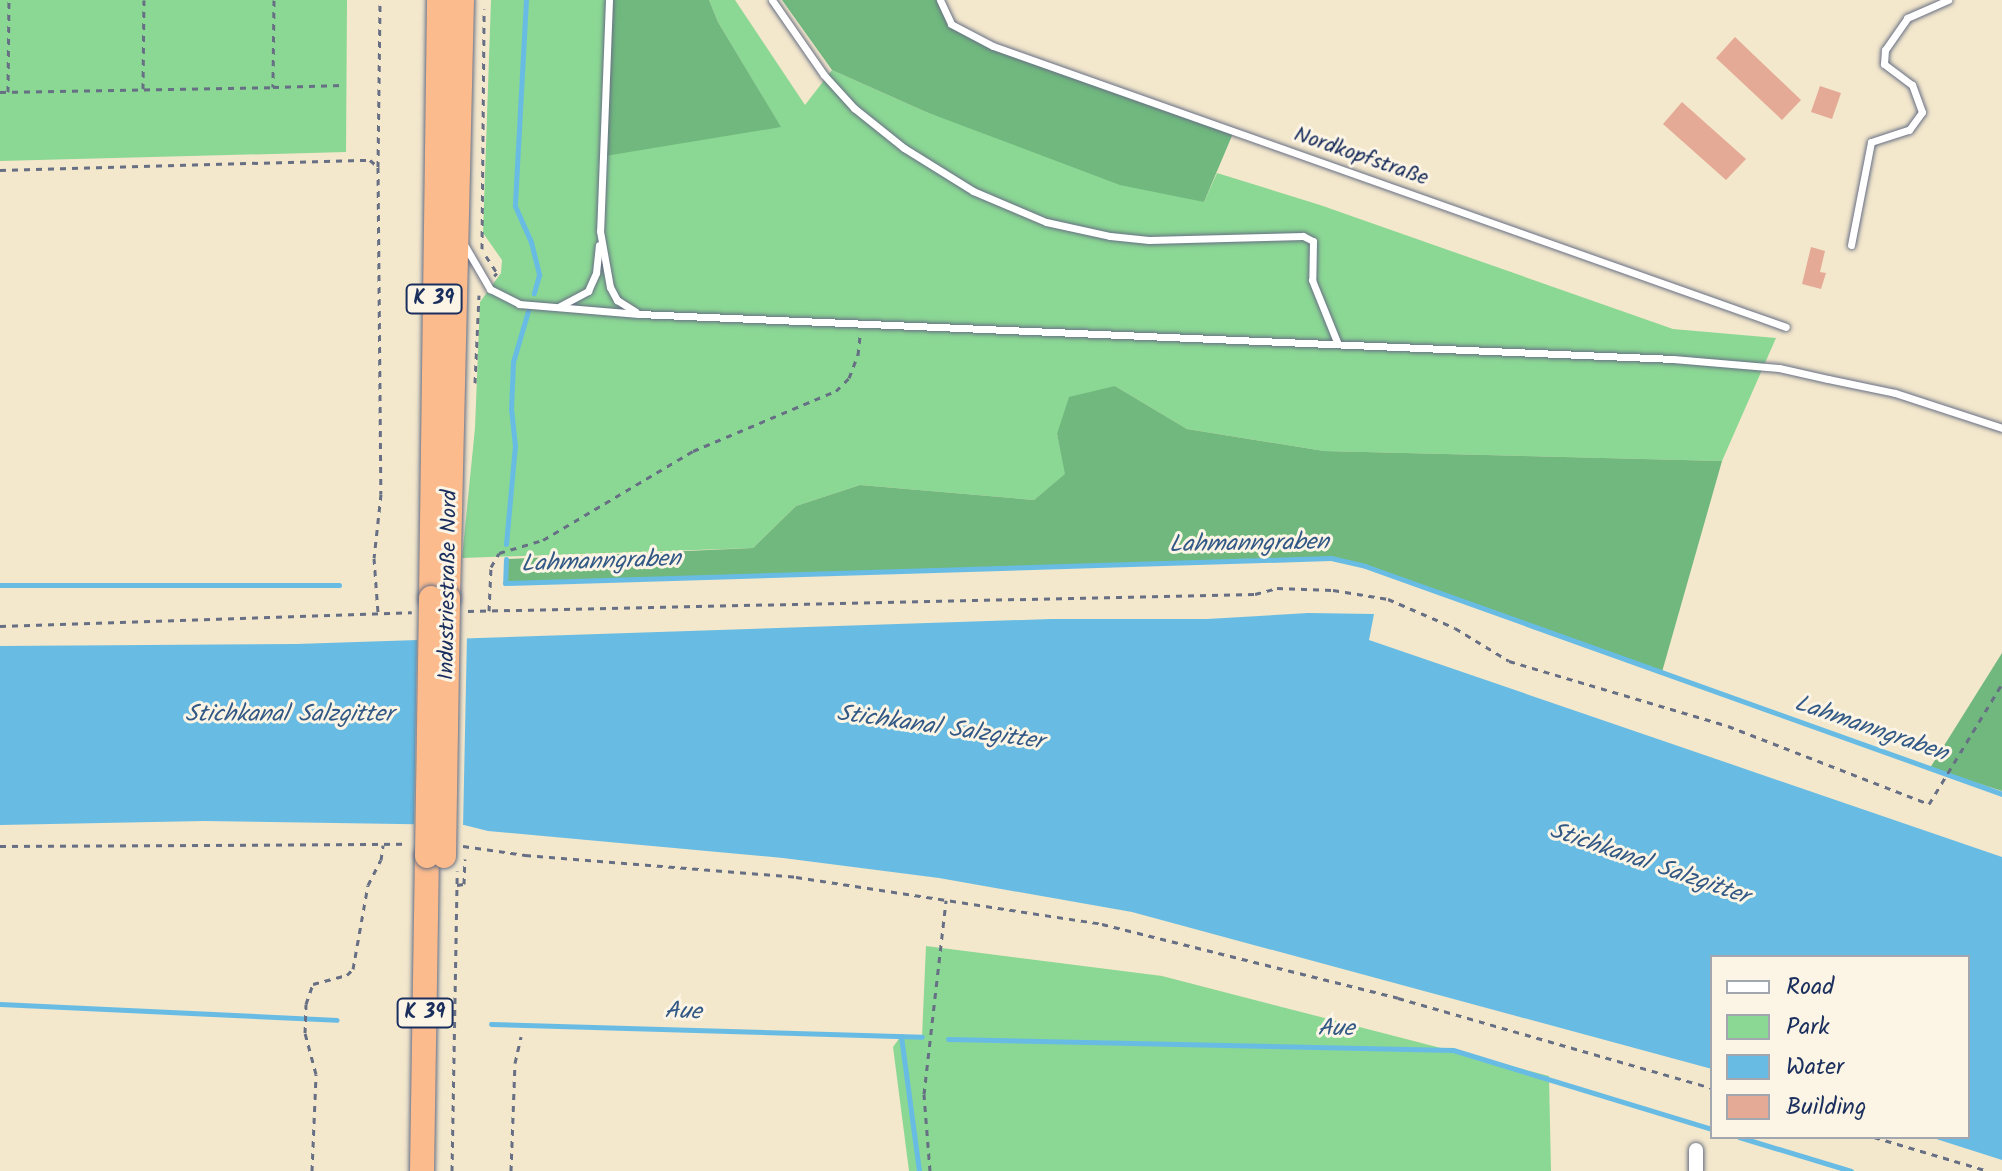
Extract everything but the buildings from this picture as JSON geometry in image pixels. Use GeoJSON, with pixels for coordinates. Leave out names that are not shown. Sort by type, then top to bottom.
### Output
{"type":"FeatureCollection","features":[{"type":"Feature","properties":{"kind":"highway","name":"Industriestraße Nord"},"geometry":{"type":"LineString","coordinates":[[439,0],[444,851],[439,1171]]}},
{"type":"Feature","properties":{"kind":"highway","name":"Industriestraße Nord"},"geometry":{"type":"LineString","coordinates":[[441,605],[458,229],[462,0]]}},
{"type":"Feature","properties":{"kind":"highway","name":"Industriestraße Nord"},"geometry":{"type":"LineString","coordinates":[[422,1171],[444,851]]}},
{"type":"Feature","properties":{"kind":"street"},"geometry":{"type":"LineString","coordinates":[[1696,1150],[1696,1171]]}},
{"type":"Feature","properties":{"kind":"lane"},"geometry":{"type":"LineString","coordinates":[[556,307],[576,299],[593,283],[600,231],[609,0]]}},
{"type":"Feature","properties":{"kind":"lane"},"geometry":{"type":"LineString","coordinates":[[772,0],[824,75],[854,108],[904,148],[973,191],[1046,222],[1110,236],[1149,240],[1303,236],[1313,241],[1312,280],[1337,342]]}},
{"type":"Feature","properties":{"kind":"lane","name":"Nordkopfstraße"},"geometry":{"type":"LineString","coordinates":[[940,0],[951,24],[993,46],[1786,327]]}},
{"type":"Feature","properties":{"kind":"lane"},"geometry":{"type":"LineString","coordinates":[[1851,245],[1871,142],[1909,130],[1922,112],[1912,85],[1884,64],[1885,50],[1907,18],[1948,0]]}},
{"type":"Feature","properties":{"kind":"lane"},"geometry":{"type":"LineString","coordinates":[[458,229],[487,285],[519,304],[639,314],[1673,359],[1779,368],[1895,393],[2002,428]]}},
{"type":"Feature","properties":{"kind":"lane"},"geometry":{"type":"LineString","coordinates":[[600,231],[610,287],[617,300],[639,314]]}},
{"type":"Feature","properties":{"kind":"path"},"geometry":{"type":"LineString","coordinates":[[8,92],[9,0]]}},
{"type":"Feature","properties":{"kind":"path"},"geometry":{"type":"LineString","coordinates":[[143,89],[144,0]]}},
{"type":"Feature","properties":{"kind":"path"},"geometry":{"type":"LineString","coordinates":[[273,87],[274,0]]}},
{"type":"Feature","properties":{"kind":"path"},"geometry":{"type":"LineString","coordinates":[[378,612],[374,558],[381,494],[380,0]]}},
{"type":"Feature","properties":{"kind":"path"},"geometry":{"type":"LineString","coordinates":[[475,384],[479,296],[497,273],[481,248],[484,0]]}},
{"type":"Feature","properties":{"kind":"path"},"geometry":{"type":"LineString","coordinates":[[0,92],[343,85]]}},
{"type":"Feature","properties":{"kind":"path"},"geometry":{"type":"LineString","coordinates":[[0,170],[360,160],[370,160],[378,167]]}},
{"type":"Feature","properties":{"kind":"path"},"geometry":{"type":"LineString","coordinates":[[489,611],[491,567],[499,553],[543,540],[693,451],[836,391],[849,378],[858,355],[861,324]]}},
{"type":"Feature","properties":{"kind":"path"},"geometry":{"type":"LineString","coordinates":[[0,626],[378,612],[441,605],[489,611],[1255,594],[1277,588],[1333,590],[1388,599],[1455,628],[1509,661],[1728,726],[1929,804],[1974,735],[2002,684]]}},
{"type":"Feature","properties":{"kind":"path"},"geometry":{"type":"LineString","coordinates":[[312,1171],[316,1074],[305,1033],[306,1004],[313,984],[347,975],[353,969],[368,885],[381,860],[383,845]]}},
{"type":"Feature","properties":{"kind":"path"},"geometry":{"type":"LineString","coordinates":[[0,846],[383,845],[796,877],[1102,924],[1398,998],[1710,1087]]}},
{"type":"Feature","properties":{"kind":"path"},"geometry":{"type":"LineString","coordinates":[[444,851],[464,884],[457,885]]}},
{"type":"Feature","properties":{"kind":"path"},"geometry":{"type":"LineString","coordinates":[[444,851],[457,885],[452,1171]]}},
{"type":"Feature","properties":{"kind":"path"},"geometry":{"type":"LineString","coordinates":[[930,1171],[924,1094],[946,900]]}},
{"type":"Feature","properties":{"kind":"path"},"geometry":{"type":"LineString","coordinates":[[511,1171],[515,1063],[521,1037]]}},
{"type":"Feature","properties":{"kind":"path"},"geometry":{"type":"LineString","coordinates":[[1881,1139],[1988,1171]]}},
{"type":"Feature","properties":{"kind":"green space"},"geometry":{"type":"Polygon","coordinates":[[[0,0],[347,0],[346,152],[0,161],[0,0]]]}},
{"type":"Feature","properties":{"kind":"green space"},"geometry":{"type":"Polygon","coordinates":[[[491,0],[612,0],[780,126],[718,22],[709,0],[735,0],[805,105],[832,70],[926,112],[1204,202],[1217,173],[1320,205],[1673,329],[1776,338],[1722,461],[1324,451],[1187,429],[1115,386],[1057,434],[1066,474],[1034,500],[860,485],[796,506],[753,548],[462,558],[475,428],[480,302],[501,273],[502,260],[483,233],[491,0]]]}},
{"type":"Feature","properties":{"kind":"green space"},"geometry":{"type":"Polygon","coordinates":[[[612,0],[709,0],[718,22],[781,127],[605,156],[612,0]]]}},
{"type":"Feature","properties":{"kind":"green space"},"geometry":{"type":"Polygon","coordinates":[[[782,0],[940,0],[951,24],[993,46],[1234,131],[1204,202],[1120,185],[926,112],[832,70],[782,0]]]}},
{"type":"Feature","properties":{"kind":"green space"},"geometry":{"type":"Polygon","coordinates":[[[1115,386],[1187,429],[1324,451],[1722,461],[1662,672],[1365,566],[1331,558],[505,583],[506,559],[753,548],[796,506],[860,485],[1034,500],[1065,474],[1057,434],[1069,397],[1115,386]]]}},
{"type":"Feature","properties":{"kind":"green space"},"geometry":{"type":"Polygon","coordinates":[[[2002,653],[2002,791],[1930,768],[2002,653]]]}},
{"type":"Feature","properties":{"kind":"green space"},"geometry":{"type":"Polygon","coordinates":[[[926,946],[1162,976],[1549,1076],[1551,1171],[909,1171],[893,1047],[901,1036],[922,1037],[926,946]]]}},
{"type":"Feature","properties":{"kind":"water","name":"Stichkanal Salzgitter"},"geometry":{"type":"Polygon","coordinates":[[[1308,613],[1374,614],[1369,640],[2002,857],[2002,1160],[1936,1139],[1970,1139],[1970,955],[1710,955],[1710,1068],[1132,912],[939,878],[783,858],[488,831],[464,825],[204,821],[0,825],[0,646],[296,644],[1051,619],[1207,619],[1308,613]]]}},
{"type":"Feature","properties":{"kind":"pier"},"geometry":{"type":"Polygon","coordinates":[[[467,635],[463,829],[414,826],[417,636],[467,635]]]}},
{"type":"Feature","properties":{"kind":"waterway"},"geometry":{"type":"LineString","coordinates":[[526,0],[515,206],[531,242],[539,275],[534,293]]}},
{"type":"Feature","properties":{"kind":"waterway"},"geometry":{"type":"LineString","coordinates":[[506,544],[515,446],[511,410],[513,362],[528,311]]}},
{"type":"Feature","properties":{"kind":"waterway","name":"Lahmanngraben"},"geometry":{"type":"LineString","coordinates":[[506,559],[505,583],[1331,558],[1365,566],[2002,794]]}},
{"type":"Feature","properties":{"kind":"waterway","name":"Lahmanngraben"},"geometry":{"type":"LineString","coordinates":[[0,585],[339,585]]}},
{"type":"Feature","properties":{"kind":"waterway","name":"Aue"},"geometry":{"type":"LineString","coordinates":[[0,1004],[337,1020]]}},
{"type":"Feature","properties":{"kind":"waterway","name":"Aue"},"geometry":{"type":"LineString","coordinates":[[491,1024],[922,1037]]}},
{"type":"Feature","properties":{"kind":"waterway"},"geometry":{"type":"LineString","coordinates":[[901,1036],[919,1171]]}},
{"type":"Feature","properties":{"kind":"waterway","name":"Aue"},"geometry":{"type":"LineString","coordinates":[[948,1039],[1453,1050],[1710,1128]]}},
{"type":"Feature","properties":{"kind":"waterway","name":"Aue"},"geometry":{"type":"LineString","coordinates":[[1746,1139],[1851,1171]]}}]}
